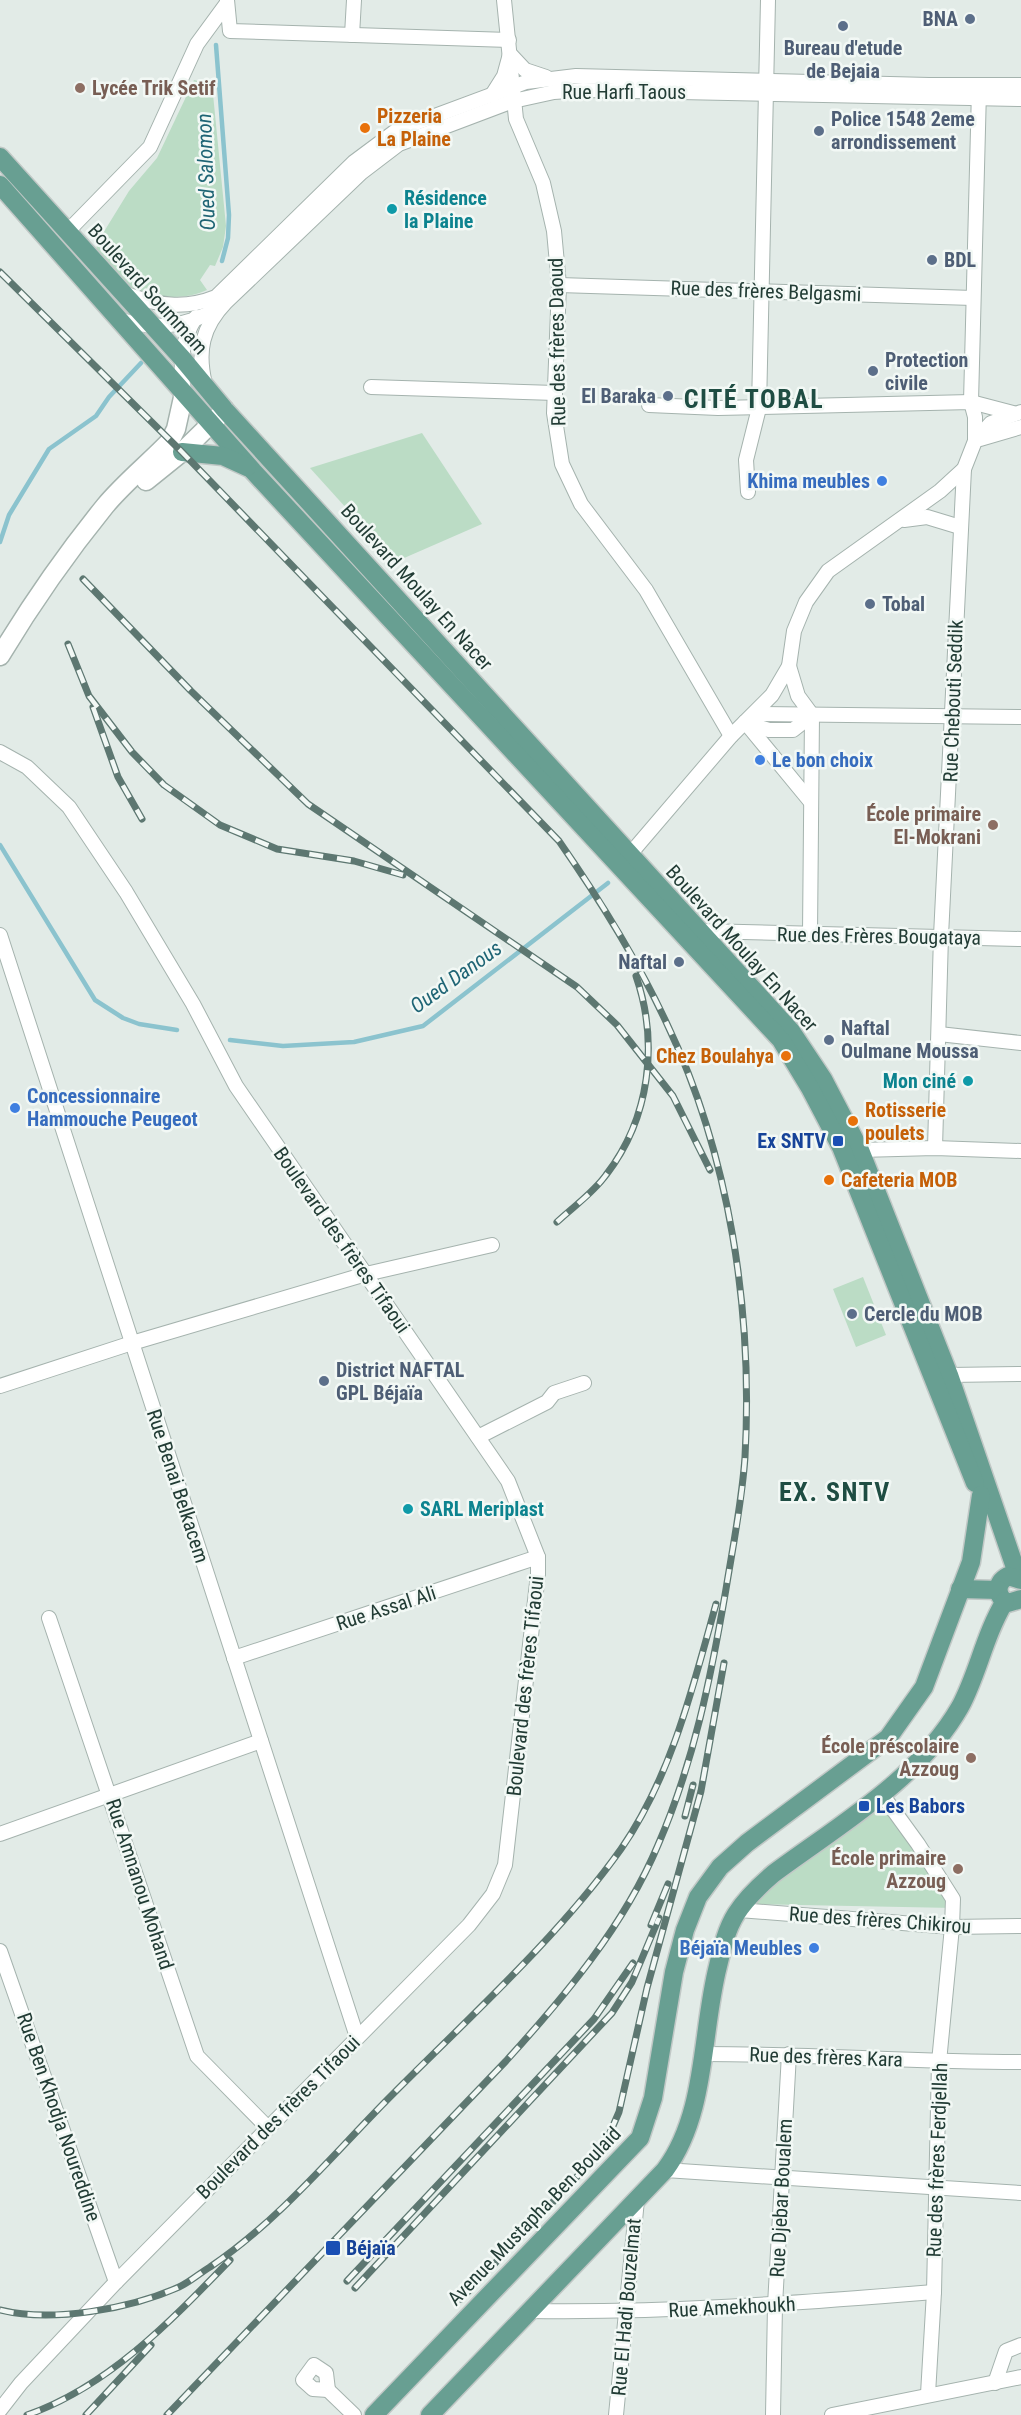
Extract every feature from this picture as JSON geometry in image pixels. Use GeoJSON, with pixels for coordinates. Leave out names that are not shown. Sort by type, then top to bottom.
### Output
{"type":"FeatureCollection","features":[{"type":"Feature","properties":{"kind":"main road","name":"Boulevard Soummam"},"geometry":{"type":"LineString","coordinates":[[0,157],[181,357],[252,468]]}},
{"type":"Feature","properties":{"kind":"main road","name":"Boulevard Soummam"},"geometry":{"type":"LineString","coordinates":[[0,185],[184,393],[211,406],[263,451]]}},
{"type":"Feature","properties":{"kind":"main road"},"geometry":{"type":"LineString","coordinates":[[176,447],[223,456],[252,468]]}},
{"type":"Feature","properties":{"kind":"main road","name":"Boulevard Moulay En Nacer"},"geometry":{"type":"LineString","coordinates":[[263,451],[780,1040],[810,1088],[841,1147],[981,1495],[1012,1588]]}},
{"type":"Feature","properties":{"kind":"main road","name":"Boulevard Moulay En Nacer"},"geometry":{"type":"LineString","coordinates":[[252,468],[625,861],[701,931],[791,1031],[823,1079],[860,1150],[949,1375],[1012,1588]]}},
{"type":"Feature","properties":{"kind":"main road","name":"Avenue Mustapha Ben Boulaid"},"geometry":{"type":"LineString","coordinates":[[374,2415],[640,2138],[653,2098],[674,1972],[685,1930],[698,1897],[720,1867],[747,1843],[888,1738],[924,1688],[972,1562],[981,1495]]}},
{"type":"Feature","properties":{"kind":"main road"},"geometry":{"type":"LineString","coordinates":[[960,1589],[1012,1588]]}},
{"type":"Feature","properties":{"kind":"main road"},"geometry":{"type":"LineString","coordinates":[[430,2415],[637,2200],[678,2154],[685,2136],[703,2054],[714,1980],[723,1943],[739,1910],[751,1894],[773,1874],[916,1766],[960,1706],[990,1626],[1012,1588]]}},
{"type":"Feature","properties":{"kind":"street"},"geometry":{"type":"LineString","coordinates":[[352,35],[354,0]]}},
{"type":"Feature","properties":{"kind":"street","name":"Rue des frères Daoud"},"geometry":{"type":"LineString","coordinates":[[504,0],[513,102],[519,130],[548,198],[559,285],[554,413],[562,464],[581,504],[646,590],[731,736]]}},
{"type":"Feature","properties":{"kind":"street"},"geometry":{"type":"LineString","coordinates":[[748,492],[746,460],[759,408],[768,0]]}},
{"type":"Feature","properties":{"kind":"street"},"geometry":{"type":"LineString","coordinates":[[227,1],[230,31]]}},
{"type":"Feature","properties":{"kind":"street"},"geometry":{"type":"LineString","coordinates":[[67,232],[150,147],[197,44],[227,1]]}},
{"type":"Feature","properties":{"kind":"street"},"geometry":{"type":"LineString","coordinates":[[197,44],[230,31],[352,35],[509,47],[504,76],[492,95]]}},
{"type":"Feature","properties":{"kind":"street","name":"Rue Harfi Taous"},"geometry":{"type":"LineString","coordinates":[[509,47],[525,70],[551,77],[765,87],[978,92],[1021,99]]}},
{"type":"Feature","properties":{"kind":"street","name":"Rue Harfi Taous"},"geometry":{"type":"LineString","coordinates":[[211,406],[200,359],[201,347],[221,299],[317,196],[354,162],[397,130],[512,87],[551,77]]}},
{"type":"Feature","properties":{"kind":"street","name":"Rue Harfi Taous"},"geometry":{"type":"LineString","coordinates":[[978,92],[1021,84]]}},
{"type":"Feature","properties":{"kind":"street","name":"Rue Harfi Taous"},"geometry":{"type":"LineString","coordinates":[[184,393],[181,357],[184,341],[195,318],[221,299],[381,156],[419,136],[513,102],[554,92],[765,87]]}},
{"type":"Feature","properties":{"kind":"street"},"geometry":{"type":"LineString","coordinates":[[975,441],[975,417],[971,402],[978,92]]}},
{"type":"Feature","properties":{"kind":"street","name":"Rue des frères Belgasmi"},"geometry":{"type":"LineString","coordinates":[[559,285],[972,298]]}},
{"type":"Feature","properties":{"kind":"street","name":"Rue Harfi Taous"},"geometry":{"type":"LineString","coordinates":[[122,293],[174,306],[221,299]]}},
{"type":"Feature","properties":{"kind":"street"},"geometry":{"type":"LineString","coordinates":[[119,319],[153,326],[179,324],[195,318]]}},
{"type":"Feature","properties":{"kind":"street"},"geometry":{"type":"LineString","coordinates":[[371,387],[555,393]]}},
{"type":"Feature","properties":{"kind":"street"},"geometry":{"type":"LineString","coordinates":[[176,447],[184,393]]}},
{"type":"Feature","properties":{"kind":"street"},"geometry":{"type":"LineString","coordinates":[[649,405],[759,408],[971,402],[1017,413]]}},
{"type":"Feature","properties":{"kind":"street"},"geometry":{"type":"LineString","coordinates":[[0,656],[45,583],[86,533],[176,447],[211,406]]}},
{"type":"Feature","properties":{"kind":"street"},"geometry":{"type":"LineString","coordinates":[[625,861],[731,736],[772,695],[789,666],[794,631],[806,602],[828,571],[925,504],[964,469],[975,441],[991,423],[1017,413]]}},
{"type":"Feature","properties":{"kind":"street"},"geometry":{"type":"LineString","coordinates":[[975,441],[1021,427]]}},
{"type":"Feature","properties":{"kind":"street","name":"Rue Chebouti Seddik"},"geometry":{"type":"LineString","coordinates":[[935,1148],[941,936],[954,715],[964,469]]}},
{"type":"Feature","properties":{"kind":"street"},"geometry":{"type":"LineString","coordinates":[[900,520],[927,517],[960,527]]}},
{"type":"Feature","properties":{"kind":"street"},"geometry":{"type":"LineString","coordinates":[[789,666],[798,696],[812,715],[810,934]]}},
{"type":"Feature","properties":{"kind":"street"},"geometry":{"type":"LineString","coordinates":[[749,718],[812,715],[1021,717]]}},
{"type":"Feature","properties":{"kind":"street"},"geometry":{"type":"LineString","coordinates":[[749,718],[810,801]]}},
{"type":"Feature","properties":{"kind":"street","name":"Boulevard des frères Tifaoui"},"geometry":{"type":"LineString","coordinates":[[0,752],[27,767],[69,807],[126,892],[175,973],[236,1086],[508,1480],[538,1557],[505,1865],[493,1894],[470,1924],[116,2282],[21,2383],[0,2410]]}},
{"type":"Feature","properties":{"kind":"street","name":"Rue des Frères Bougataya"},"geometry":{"type":"LineString","coordinates":[[701,931],[1021,939]]}},
{"type":"Feature","properties":{"kind":"street","name":"Rue Benai Belkacem"},"geometry":{"type":"LineString","coordinates":[[0,935],[357,2037]]}},
{"type":"Feature","properties":{"kind":"street"},"geometry":{"type":"LineString","coordinates":[[939,1034],[1021,1043]]}},
{"type":"Feature","properties":{"kind":"street"},"geometry":{"type":"LineString","coordinates":[[860,1150],[935,1148],[1021,1151]]}},
{"type":"Feature","properties":{"kind":"street"},"geometry":{"type":"LineString","coordinates":[[0,1386],[132,1343],[366,1274],[492,1245]]}},
{"type":"Feature","properties":{"kind":"street"},"geometry":{"type":"LineString","coordinates":[[949,1375],[1021,1374]]}},
{"type":"Feature","properties":{"kind":"street"},"geometry":{"type":"LineString","coordinates":[[478,1437],[547,1401],[554,1393],[584,1383]]}},
{"type":"Feature","properties":{"kind":"street","name":"Rue Assal Ali"},"geometry":{"type":"LineString","coordinates":[[234,1658],[538,1557]]}},
{"type":"Feature","properties":{"kind":"street","name":"Rue Amnanou Mohand"},"geometry":{"type":"LineString","coordinates":[[50,1618],[111,1795],[196,2056],[267,2127]]}},
{"type":"Feature","properties":{"kind":"street"},"geometry":{"type":"LineString","coordinates":[[0,1834],[261,1742]]}},
{"type":"Feature","properties":{"kind":"street","name":"Rue des frères Ferdjellah"},"geometry":{"type":"LineString","coordinates":[[881,1793],[918,1844],[953,1899],[939,2062],[934,2292],[928,2394]]}},
{"type":"Feature","properties":{"kind":"street","name":"Rue des frères Chikirou"},"geometry":{"type":"LineString","coordinates":[[739,1910],[952,1927],[1021,1926]]}},
{"type":"Feature","properties":{"kind":"street","name":"Rue Ben Khodja Noureddine"},"geometry":{"type":"LineString","coordinates":[[0,1951],[116,2282]]}},
{"type":"Feature","properties":{"kind":"street","name":"Rue des frères Kara"},"geometry":{"type":"LineString","coordinates":[[703,2054],[789,2054],[939,2062],[1021,2062]]}},
{"type":"Feature","properties":{"kind":"street","name":"Rue Djebar Boualem"},"geometry":{"type":"LineString","coordinates":[[773,2415],[775,2305],[789,2054]]}},
{"type":"Feature","properties":{"kind":"street"},"geometry":{"type":"LineString","coordinates":[[665,2170],[935,2185],[1021,2193]]}},
{"type":"Feature","properties":{"kind":"street","name":"Rue El Hadi Bouzelmat"},"geometry":{"type":"LineString","coordinates":[[616,2415],[637,2200]]}},
{"type":"Feature","properties":{"kind":"street","name":"Rue Amekhoukh"},"geometry":{"type":"LineString","coordinates":[[530,2311],[626,2312],[775,2305],[934,2292]]}},
{"type":"Feature","properties":{"kind":"street"},"geometry":{"type":"LineString","coordinates":[[995,2383],[1006,2351],[1021,2344]]}},
{"type":"Feature","properties":{"kind":"street"},"geometry":{"type":"LineString","coordinates":[[832,2415],[1021,2377]]}},
{"type":"Feature","properties":{"kind":"street"},"geometry":{"type":"LineString","coordinates":[[328,2390],[354,2415]]}},
{"type":"Feature","properties":{"kind":"green space"},"geometry":{"type":"Polygon","coordinates":[[[194,80],[212,84],[226,226],[223,247],[215,266],[210,265],[200,280],[207,290],[187,296],[165,297],[143,292],[121,280],[96,252],[97,243],[129,191],[157,158],[194,80]]]}},
{"type":"Feature","properties":{"kind":"green space"},"geometry":{"type":"Polygon","coordinates":[[[422,433],[482,524],[395,562],[310,468],[422,433]]]}},
{"type":"Feature","properties":{"kind":"green space"},"geometry":{"type":"Polygon","coordinates":[[[863,1277],[886,1335],[856,1347],[833,1289],[863,1277]]]}},
{"type":"Feature","properties":{"kind":"green space"},"geometry":{"type":"Polygon","coordinates":[[[891,1798],[954,1908],[749,1904],[891,1798]]]}},
{"type":"Feature","properties":{"kind":"waterway","name":"Oued Salomon"},"geometry":{"type":"LineString","coordinates":[[216,45],[229,215],[228,238],[222,261]]}},
{"type":"Feature","properties":{"kind":"waterway","name":"Oued Salomon"},"geometry":{"type":"LineString","coordinates":[[0,542],[9,515],[49,449],[96,416],[109,397],[141,363]]}},
{"type":"Feature","properties":{"kind":"waterway","name":"Oued Danous"},"geometry":{"type":"LineString","coordinates":[[0,845],[95,1000],[123,1018],[139,1024],[177,1030]]}},
{"type":"Feature","properties":{"kind":"waterway","name":"Oued Danous"},"geometry":{"type":"LineString","coordinates":[[230,1040],[283,1046],[354,1042],[423,1026],[608,883]]}},
{"type":"Feature","properties":{"kind":"railway"},"geometry":{"type":"LineString","coordinates":[[0,272],[182,452],[559,841],[630,953],[667,1024],[689,1075],[707,1127],[733,1236],[745,1347],[747,1402],[744,1474],[714,1654],[700,1719],[682,1782],[671,1814],[644,1875],[611,1932],[591,1959],[506,2061],[167,2415]]}},
{"type":"Feature","properties":{"kind":"railway"},"geometry":{"type":"LineString","coordinates":[[83,579],[191,691],[308,804],[577,987],[617,1025],[673,1096],[710,1170]]}},
{"type":"Feature","properties":{"kind":"railway"},"geometry":{"type":"LineString","coordinates":[[68,644],[89,696],[132,752],[164,785],[220,825],[277,849],[354,861],[403,875]]}},
{"type":"Feature","properties":{"kind":"railway"},"geometry":{"type":"LineString","coordinates":[[93,707],[118,777],[142,819]]}},
{"type":"Feature","properties":{"kind":"railway"},"geometry":{"type":"LineString","coordinates":[[557,1222],[601,1182],[621,1153],[641,1105],[646,1079],[647,1027],[636,976]]}},
{"type":"Feature","properties":{"kind":"railway"},"geometry":{"type":"LineString","coordinates":[[0,2310],[43,2315],[91,2312],[159,2295],[191,2280],[235,2249],[280,2210],[539,1947],[569,1915],[621,1849],[654,1792],[667,1762],[689,1699],[716,1604]]}},
{"type":"Feature","properties":{"kind":"railway"},"geometry":{"type":"LineString","coordinates":[[461,2299],[588,2165],[609,2135],[619,2112],[647,1988],[701,1791],[724,1663]]}},
{"type":"Feature","properties":{"kind":"railway"},"geometry":{"type":"LineString","coordinates":[[685,1816],[693,1785]]}},
{"type":"Feature","properties":{"kind":"railway"},"geometry":{"type":"LineString","coordinates":[[651,1925],[668,1884]]}},
{"type":"Feature","properties":{"kind":"railway"},"geometry":{"type":"LineString","coordinates":[[355,2288],[612,2013],[632,1982],[659,1918]]}},
{"type":"Feature","properties":{"kind":"railway"},"geometry":{"type":"LineString","coordinates":[[347,2281],[594,2019],[633,1963]]}},
{"type":"Feature","properties":{"kind":"railway"},"geometry":{"type":"LineString","coordinates":[[27,2415],[57,2403],[85,2387],[137,2350],[230,2260]]}},
{"type":"Feature","properties":{"kind":"railway"},"geometry":{"type":"LineString","coordinates":[[86,2415],[151,2345]]}},
{"type":"Feature","properties":{"kind":"place","name":"BNA"},"geometry":{"type":"Point","coordinates":[970,19]}},
{"type":"Feature","properties":{"kind":"place","name":"Bureau d'etude de Bejaia"},"geometry":{"type":"Point","coordinates":[843,26]}},
{"type":"Feature","properties":{"kind":"place","name":"Lycée Trik Setif"},"geometry":{"type":"Point","coordinates":[80,88]}},
{"type":"Feature","properties":{"kind":"place","name":"Pizzeria La Plaine"},"geometry":{"type":"Point","coordinates":[365,128]}},
{"type":"Feature","properties":{"kind":"place","name":"Police 1548 2eme arrondissement"},"geometry":{"type":"Point","coordinates":[819,131]}},
{"type":"Feature","properties":{"kind":"place","name":"Résidence la Plaine"},"geometry":{"type":"Point","coordinates":[392,209]}},
{"type":"Feature","properties":{"kind":"place","name":"BDL"},"geometry":{"type":"Point","coordinates":[932,260]}},
{"type":"Feature","properties":{"kind":"place","name":"Protection civile"},"geometry":{"type":"Point","coordinates":[873,371]}},
{"type":"Feature","properties":{"kind":"place","name":"El Baraka"},"geometry":{"type":"Point","coordinates":[668,396]}},
{"type":"Feature","properties":{"kind":"place","name":"Khima meubles"},"geometry":{"type":"Point","coordinates":[882,481]}},
{"type":"Feature","properties":{"kind":"place","name":"Tobal"},"geometry":{"type":"Point","coordinates":[870,604]}},
{"type":"Feature","properties":{"kind":"place","name":"Le bon choix"},"geometry":{"type":"Point","coordinates":[760,760]}},
{"type":"Feature","properties":{"kind":"place","name":"École primaire El-Mokrani"},"geometry":{"type":"Point","coordinates":[993,825]}},
{"type":"Feature","properties":{"kind":"place","name":"Naftal"},"geometry":{"type":"Point","coordinates":[679,962]}},
{"type":"Feature","properties":{"kind":"place","name":"Naftal Oulmane Moussa"},"geometry":{"type":"Point","coordinates":[829,1040]}},
{"type":"Feature","properties":{"kind":"place","name":"Chez Boulahya"},"geometry":{"type":"Point","coordinates":[786,1056]}},
{"type":"Feature","properties":{"kind":"place","name":"Mon ciné"},"geometry":{"type":"Point","coordinates":[968,1081]}},
{"type":"Feature","properties":{"kind":"place","name":"Concessionnaire Hammouche Peugeot"},"geometry":{"type":"Point","coordinates":[15,1108]}},
{"type":"Feature","properties":{"kind":"place","name":"Rotisserie poulets"},"geometry":{"type":"Point","coordinates":[853,1121]}},
{"type":"Feature","properties":{"kind":"place","name":"Ex SNTV"},"geometry":{"type":"Point","coordinates":[838,1141]}},
{"type":"Feature","properties":{"kind":"place","name":"Cafeteria MOB"},"geometry":{"type":"Point","coordinates":[829,1180]}},
{"type":"Feature","properties":{"kind":"place","name":"Cercle du MOB"},"geometry":{"type":"Point","coordinates":[852,1314]}},
{"type":"Feature","properties":{"kind":"place","name":"District NAFTAL GPL Béjaïa"},"geometry":{"type":"Point","coordinates":[324,1381]}},
{"type":"Feature","properties":{"kind":"place","name":"SARL Meriplast"},"geometry":{"type":"Point","coordinates":[408,1509]}},
{"type":"Feature","properties":{"kind":"place","name":"École préscolaire Azzoug"},"geometry":{"type":"Point","coordinates":[971,1758]}},
{"type":"Feature","properties":{"kind":"place","name":"Les Babors"},"geometry":{"type":"Point","coordinates":[864,1806]}},
{"type":"Feature","properties":{"kind":"place","name":"École primaire Azzoug"},"geometry":{"type":"Point","coordinates":[958,1869]}},
{"type":"Feature","properties":{"kind":"place","name":"Béjaïa Meubles"},"geometry":{"type":"Point","coordinates":[814,1948]}},
{"type":"Feature","properties":{"kind":"place","name":"Béjaïa"},"geometry":{"type":"Point","coordinates":[333,2248]}},
{"type":"Feature","properties":{"kind":"district","name":"CITÉ TOBAL"},"geometry":{"type":"Point","coordinates":[754,399]}},
{"type":"Feature","properties":{"kind":"district","name":"EX. SNTV"},"geometry":{"type":"Point","coordinates":[835,1492]}}]}
